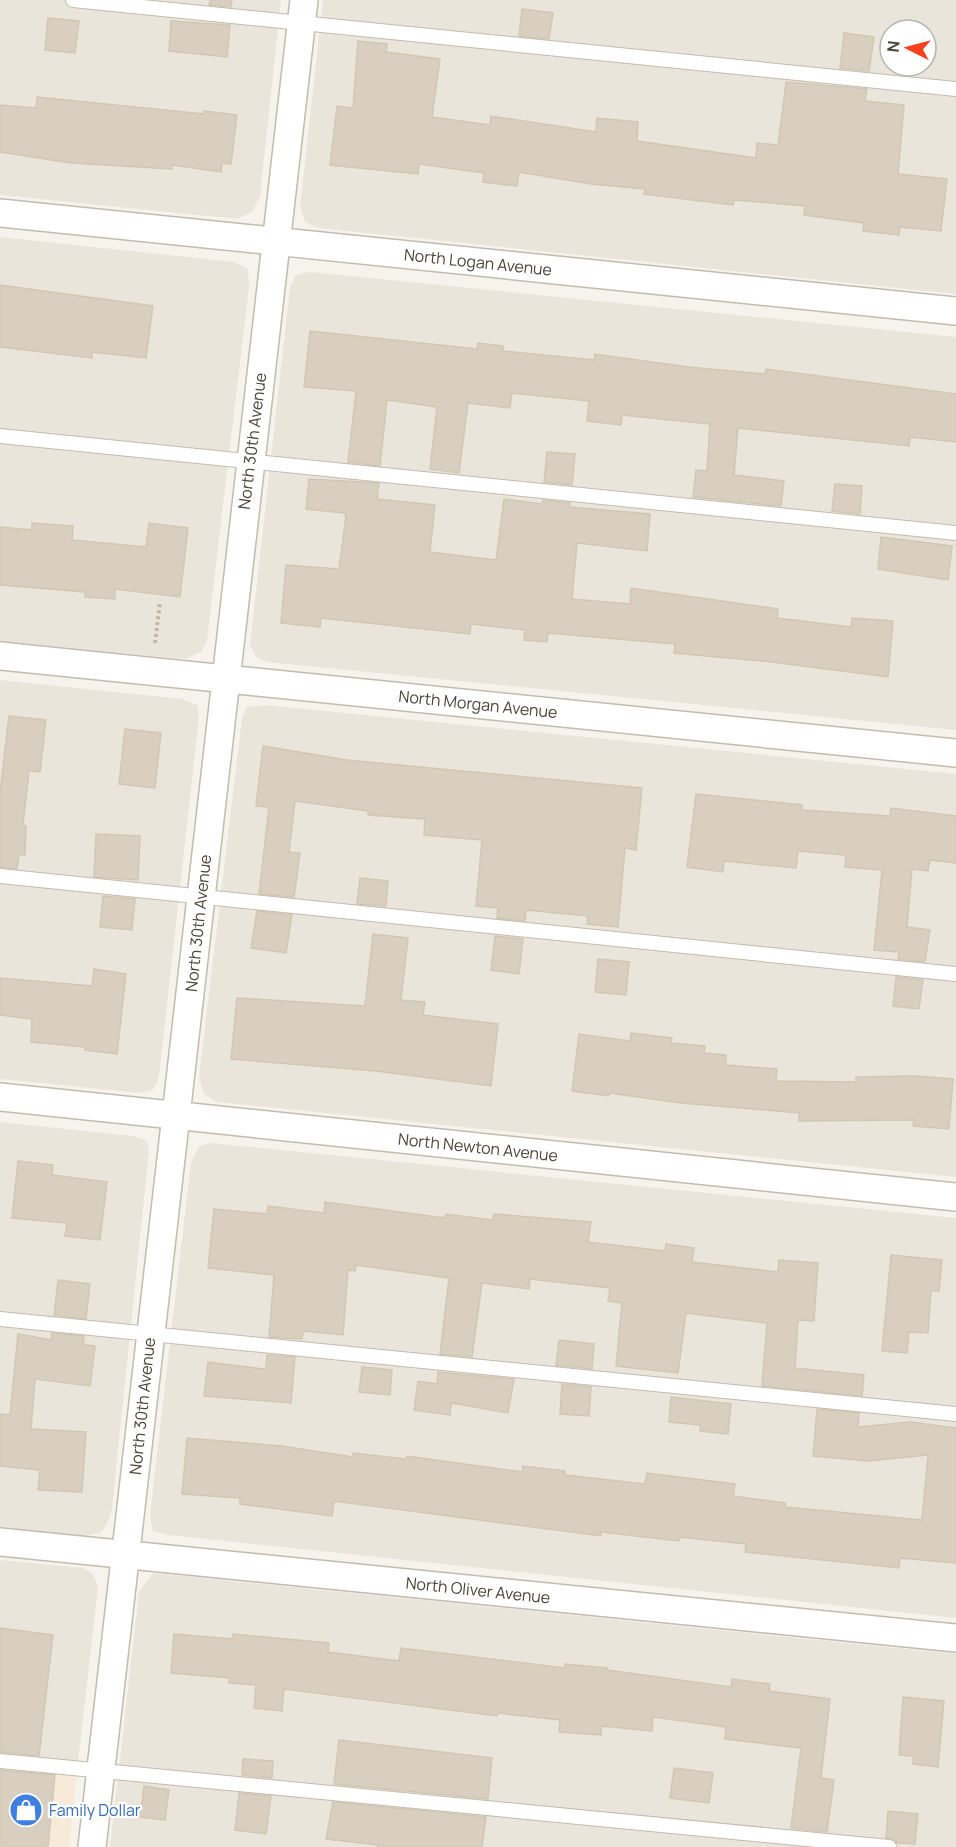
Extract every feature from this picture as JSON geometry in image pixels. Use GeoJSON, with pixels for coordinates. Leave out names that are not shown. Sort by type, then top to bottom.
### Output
{"type":"FeatureCollection","features":[{"type":"Feature","properties":{"kind":"street","name":"North 30th Avenue"},"geometry":{"type":"LineString","coordinates":[[92,1847],[177,1116],[274,240],[303,12]]}},
{"type":"Feature","properties":{"kind":"street","name":"North Logan Avenue"},"geometry":{"type":"LineString","coordinates":[[0,213],[956,311]]}},
{"type":"Feature","properties":{"kind":"street","name":"North Morgan Avenue"},"geometry":{"type":"LineString","coordinates":[[0,656],[956,753]]}},
{"type":"Feature","properties":{"kind":"street","name":"North Newton Avenue"},"geometry":{"type":"LineString","coordinates":[[0,1097],[956,1197]]}},
{"type":"Feature","properties":{"kind":"street","name":"North Oliver Avenue"},"geometry":{"type":"LineString","coordinates":[[0,1542],[956,1638]]}},
{"type":"Feature","properties":{"kind":"lane"},"geometry":{"type":"LineString","coordinates":[[72,0],[303,12],[956,89]]}},
{"type":"Feature","properties":{"kind":"lane"},"geometry":{"type":"LineString","coordinates":[[0,436],[956,533]]}},
{"type":"Feature","properties":{"kind":"lane"},"geometry":{"type":"LineString","coordinates":[[0,876],[956,974]]}},
{"type":"Feature","properties":{"kind":"lane"},"geometry":{"type":"LineString","coordinates":[[0,1318],[956,1414]]}},
{"type":"Feature","properties":{"kind":"lane"},"geometry":{"type":"LineString","coordinates":[[0,1761],[888,1847]]}},
{"type":"Feature","properties":{"kind":"path"},"geometry":{"type":"LineString","coordinates":[[152,671],[160,602]]}},
{"type":"Feature","properties":{"kind":"shaded area"},"geometry":{"type":"Polygon","coordinates":[[[0,0],[281,0],[260,196],[252,212],[237,219],[0,195],[0,0]]]}},
{"type":"Feature","properties":{"kind":"shaded area"},"geometry":{"type":"Polygon","coordinates":[[[323,0],[956,0],[956,294],[318,228],[305,222],[300,207],[323,0]]]}},
{"type":"Feature","properties":{"kind":"shaded area"},"geometry":{"type":"Polygon","coordinates":[[[0,237],[234,262],[248,269],[249,287],[207,640],[201,652],[185,659],[0,641],[0,237]]]}},
{"type":"Feature","properties":{"kind":"shaded area"},"geometry":{"type":"Polygon","coordinates":[[[310,272],[956,337],[956,730],[267,662],[256,657],[250,645],[290,287],[296,275],[310,272]]]}},
{"type":"Feature","properties":{"kind":"shaded area"},"geometry":{"type":"Polygon","coordinates":[[[0,680],[182,699],[197,705],[199,716],[159,1076],[153,1090],[140,1093],[0,1079],[0,680]]]}},
{"type":"Feature","properties":{"kind":"shaded area"},"geometry":{"type":"Polygon","coordinates":[[[265,705],[956,774],[956,1177],[217,1102],[204,1094],[199,1077],[242,718],[247,707],[265,705]]]}},
{"type":"Feature","properties":{"kind":"shaded area"},"geometry":{"type":"Polygon","coordinates":[[[0,1122],[132,1136],[147,1141],[149,1151],[112,1508],[107,1524],[101,1532],[86,1536],[0,1527],[0,1122]]]}},
{"type":"Feature","properties":{"kind":"shaded area"},"geometry":{"type":"Polygon","coordinates":[[[211,1143],[956,1218],[956,1618],[168,1535],[153,1531],[150,1515],[191,1162],[199,1146],[211,1143]]]}},
{"type":"Feature","properties":{"kind":"shaded area"},"geometry":{"type":"Polygon","coordinates":[[[0,1560],[83,1568],[93,1574],[98,1587],[77,1771],[0,1765],[0,1560]]]}},
{"type":"Feature","properties":{"kind":"shaded area"},"geometry":{"type":"Polygon","coordinates":[[[153,1573],[956,1654],[956,1847],[110,1847],[139,1592],[153,1573]]]}},
{"type":"Feature","properties":{"kind":"shaded area","name":"Family Dollar"},"geometry":{"type":"Polygon","coordinates":[[[0,1765],[77,1771],[69,1847],[0,1847],[0,1765]]]}},
{"type":"Feature","properties":{"kind":"building"},"geometry":{"type":"Polygon","coordinates":[[[210,0],[232,0],[231,7],[209,5],[210,0]]]}},
{"type":"Feature","properties":{"kind":"building"},"geometry":{"type":"Polygon","coordinates":[[[522,9],[553,13],[549,39],[519,36],[522,9]]]}},
{"type":"Feature","properties":{"kind":"building"},"geometry":{"type":"Polygon","coordinates":[[[48,18],[79,21],[75,53],[45,50],[48,18]]]}},
{"type":"Feature","properties":{"kind":"building"},"geometry":{"type":"Polygon","coordinates":[[[171,21],[230,25],[227,57],[169,51],[171,21]]]}},
{"type":"Feature","properties":{"kind":"building"},"geometry":{"type":"Polygon","coordinates":[[[844,33],[874,37],[869,71],[840,68],[844,33]]]}},
{"type":"Feature","properties":{"kind":"building"},"geometry":{"type":"Polygon","coordinates":[[[358,41],[387,44],[386,52],[440,59],[432,117],[490,125],[491,116],[596,132],[597,118],[638,122],[637,141],[756,158],[757,143],[778,145],[786,82],[867,89],[865,101],[904,105],[898,174],[947,179],[941,231],[900,227],[899,235],[863,231],[864,223],[804,215],[805,206],[734,200],[733,205],[644,194],[645,189],[591,184],[519,172],[517,186],[483,182],[484,173],[419,164],[418,174],[330,165],[337,106],[353,108],[358,41]]]}},
{"type":"Feature","properties":{"kind":"building"},"geometry":{"type":"Polygon","coordinates":[[[37,97],[204,114],[204,111],[237,115],[231,164],[222,163],[221,172],[172,165],[172,169],[71,163],[0,152],[0,105],[36,108],[37,97]]]}},
{"type":"Feature","properties":{"kind":"building"},"geometry":{"type":"Polygon","coordinates":[[[0,285],[153,306],[146,358],[92,352],[92,358],[0,347],[0,285]]]}},
{"type":"Feature","properties":{"kind":"building"},"geometry":{"type":"Polygon","coordinates":[[[310,331],[477,349],[478,343],[503,346],[503,351],[594,360],[595,354],[688,367],[765,374],[766,369],[956,394],[956,442],[910,437],[909,446],[738,428],[734,475],[784,481],[781,506],[693,497],[696,470],[707,471],[710,424],[622,415],[621,425],[587,421],[589,401],[512,393],[510,408],[468,403],[459,473],[430,469],[437,407],[387,400],[380,466],[348,462],[356,391],[304,387],[310,331]]]}},
{"type":"Feature","properties":{"kind":"building"},"geometry":{"type":"Polygon","coordinates":[[[547,452],[575,454],[572,485],[544,482],[547,452]]]}},
{"type":"Feature","properties":{"kind":"building"},"geometry":{"type":"Polygon","coordinates":[[[309,479],[379,483],[377,499],[435,505],[430,552],[496,560],[504,499],[542,504],[543,500],[570,503],[570,507],[650,514],[647,551],[577,543],[572,599],[630,604],[631,588],[778,609],[777,618],[851,627],[852,618],[893,621],[888,677],[772,662],[674,653],[675,644],[548,633],[547,642],[524,640],[525,630],[471,624],[470,634],[321,618],[320,627],[281,623],[286,565],[339,569],[346,516],[344,513],[306,509],[309,479]]]}},
{"type":"Feature","properties":{"kind":"building"},"geometry":{"type":"Polygon","coordinates":[[[835,484],[862,486],[860,514],[832,511],[835,484]]]}},
{"type":"Feature","properties":{"kind":"building"},"geometry":{"type":"Polygon","coordinates":[[[32,523],[73,526],[72,540],[146,547],[149,523],[188,528],[180,597],[115,589],[115,599],[85,597],[85,592],[0,585],[0,527],[32,530],[32,523]]]}},
{"type":"Feature","properties":{"kind":"building"},"geometry":{"type":"Polygon","coordinates":[[[881,537],[952,546],[948,580],[878,569],[881,537]]]}},
{"type":"Feature","properties":{"kind":"building"},"geometry":{"type":"Polygon","coordinates":[[[9,716],[46,720],[40,772],[29,771],[23,825],[26,826],[25,855],[19,855],[17,869],[0,867],[0,793],[9,716]]]}},
{"type":"Feature","properties":{"kind":"building"},"geometry":{"type":"Polygon","coordinates":[[[125,729],[161,733],[155,788],[119,784],[125,729]]]}},
{"type":"Feature","properties":{"kind":"building"},"geometry":{"type":"Polygon","coordinates":[[[263,746],[347,760],[642,788],[636,850],[625,848],[618,927],[587,924],[588,916],[526,910],[525,921],[497,918],[498,908],[476,906],[482,840],[424,835],[425,819],[368,815],[368,811],[295,801],[289,852],[300,853],[294,897],[259,894],[269,807],[256,806],[263,746]]]}},
{"type":"Feature","properties":{"kind":"building"},"geometry":{"type":"Polygon","coordinates":[[[696,794],[802,805],[802,810],[890,816],[891,808],[956,816],[956,863],[930,860],[928,871],[912,869],[907,927],[930,930],[925,962],[898,959],[899,952],[874,950],[882,870],[845,867],[846,855],[798,851],[796,868],[724,861],[723,872],[687,867],[696,794]]]}},
{"type":"Feature","properties":{"kind":"building"},"geometry":{"type":"Polygon","coordinates":[[[96,834],[140,836],[138,880],[94,877],[96,834]]]}},
{"type":"Feature","properties":{"kind":"building"},"geometry":{"type":"Polygon","coordinates":[[[360,878],[388,881],[386,906],[357,904],[360,878]]]}},
{"type":"Feature","properties":{"kind":"building"},"geometry":{"type":"Polygon","coordinates":[[[103,896],[135,899],[132,930],[100,927],[103,896]]]}},
{"type":"Feature","properties":{"kind":"building"},"geometry":{"type":"Polygon","coordinates":[[[257,911],[292,915],[286,953],[251,948],[257,911]]]}},
{"type":"Feature","properties":{"kind":"building"},"geometry":{"type":"Polygon","coordinates":[[[373,934],[408,938],[401,1000],[425,1002],[423,1015],[498,1024],[491,1086],[376,1071],[231,1059],[237,998],[365,1006],[373,934]]]}},
{"type":"Feature","properties":{"kind":"building"},"geometry":{"type":"Polygon","coordinates":[[[495,936],[523,939],[519,974],[491,970],[495,936]]]}},
{"type":"Feature","properties":{"kind":"building"},"geometry":{"type":"Polygon","coordinates":[[[598,959],[629,962],[626,995],[595,992],[598,959]]]}},
{"type":"Feature","properties":{"kind":"building"},"geometry":{"type":"Polygon","coordinates":[[[94,969],[126,974],[117,1054],[85,1050],[85,1047],[31,1042],[32,1019],[0,1015],[0,978],[92,986],[94,969]]]}},
{"type":"Feature","properties":{"kind":"building"},"geometry":{"type":"Polygon","coordinates":[[[896,977],[923,980],[919,1009],[893,1006],[896,977]]]}},
{"type":"Feature","properties":{"kind":"building"},"geometry":{"type":"Polygon","coordinates":[[[631,1033],[672,1038],[671,1043],[705,1046],[704,1053],[726,1055],[726,1065],[777,1069],[776,1081],[856,1082],[856,1077],[917,1076],[953,1079],[949,1129],[913,1126],[914,1120],[799,1121],[799,1113],[572,1091],[579,1034],[630,1041],[631,1033]]]}},
{"type":"Feature","properties":{"kind":"building"},"geometry":{"type":"Polygon","coordinates":[[[18,1161],[53,1165],[52,1175],[107,1182],[100,1240],[65,1236],[67,1223],[12,1218],[18,1161]]]}},
{"type":"Feature","properties":{"kind":"building"},"geometry":{"type":"Polygon","coordinates":[[[325,1202],[445,1218],[446,1214],[493,1220],[494,1214],[591,1222],[588,1242],[665,1251],[666,1244],[694,1248],[692,1262],[778,1272],[779,1260],[818,1263],[814,1321],[798,1320],[795,1368],[864,1375],[862,1396],[762,1386],[767,1323],[686,1313],[678,1373],[616,1366],[622,1303],[608,1301],[610,1288],[530,1279],[529,1289],[482,1283],[472,1357],[440,1354],[449,1278],[356,1265],[355,1271],[348,1270],[343,1335],[303,1331],[302,1339],[269,1337],[274,1275],[208,1268],[214,1209],[267,1214],[268,1206],[324,1213],[325,1202]]]}},
{"type":"Feature","properties":{"kind":"building"},"geometry":{"type":"Polygon","coordinates":[[[891,1255],[942,1260],[939,1291],[931,1291],[928,1333],[909,1332],[907,1353],[882,1351],[891,1255]]]}},
{"type":"Feature","properties":{"kind":"building"},"geometry":{"type":"Polygon","coordinates":[[[58,1280],[90,1284],[86,1319],[54,1315],[58,1280]]]}},
{"type":"Feature","properties":{"kind":"building"},"geometry":{"type":"Polygon","coordinates":[[[52,1333],[84,1336],[83,1344],[95,1346],[90,1386],[35,1379],[31,1429],[86,1432],[82,1492],[38,1490],[40,1470],[0,1466],[0,1414],[10,1415],[18,1334],[51,1340],[52,1333]]]}},
{"type":"Feature","properties":{"kind":"building"},"geometry":{"type":"Polygon","coordinates":[[[559,1340],[594,1344],[592,1369],[556,1365],[559,1340]]]}},
{"type":"Feature","properties":{"kind":"building"},"geometry":{"type":"Polygon","coordinates":[[[267,1355],[295,1357],[291,1403],[204,1396],[208,1362],[263,1369],[266,1368],[267,1355]]]}},
{"type":"Feature","properties":{"kind":"building"},"geometry":{"type":"Polygon","coordinates":[[[362,1367],[392,1370],[390,1395],[359,1392],[362,1367]]]}},
{"type":"Feature","properties":{"kind":"building"},"geometry":{"type":"Polygon","coordinates":[[[438,1372],[514,1379],[508,1413],[451,1403],[450,1415],[414,1410],[418,1381],[437,1384],[438,1372]]]}},
{"type":"Feature","properties":{"kind":"building"},"geometry":{"type":"Polygon","coordinates":[[[562,1384],[591,1387],[589,1416],[560,1414],[562,1384]]]}},
{"type":"Feature","properties":{"kind":"building"},"geometry":{"type":"Polygon","coordinates":[[[671,1397],[731,1404],[728,1434],[700,1431],[700,1425],[669,1422],[671,1397]]]}},
{"type":"Feature","properties":{"kind":"building"},"geometry":{"type":"Polygon","coordinates":[[[817,1409],[859,1413],[858,1427],[910,1422],[956,1428],[956,1563],[900,1558],[899,1568],[745,1552],[746,1544],[679,1537],[679,1541],[601,1532],[601,1536],[334,1501],[332,1516],[240,1504],[240,1498],[182,1494],[187,1438],[282,1446],[353,1457],[353,1453],[406,1459],[407,1456],[522,1472],[523,1466],[565,1471],[565,1475],[645,1484],[647,1473],[735,1484],[733,1496],[785,1503],[785,1507],[922,1520],[928,1455],[868,1461],[813,1456],[817,1409]]]}},
{"type":"Feature","properties":{"kind":"building"},"geometry":{"type":"Polygon","coordinates":[[[0,1628],[53,1635],[39,1756],[0,1752],[0,1628]]]}},
{"type":"Feature","properties":{"kind":"building"},"geometry":{"type":"Polygon","coordinates":[[[174,1634],[233,1639],[233,1634],[329,1643],[328,1652],[399,1661],[401,1648],[565,1668],[565,1664],[607,1668],[607,1670],[731,1687],[732,1679],[770,1684],[769,1691],[830,1699],[821,1778],[834,1780],[827,1832],[791,1828],[801,1748],[725,1739],[726,1727],[653,1717],[652,1731],[602,1726],[601,1735],[559,1732],[560,1720],[498,1713],[497,1716],[284,1689],[282,1711],[254,1708],[256,1685],[229,1683],[230,1678],[171,1673],[174,1634]]]}},
{"type":"Feature","properties":{"kind":"building"},"geometry":{"type":"Polygon","coordinates":[[[903,1697],[944,1701],[938,1767],[913,1764],[913,1756],[899,1755],[903,1697]]]}},
{"type":"Feature","properties":{"kind":"building"},"geometry":{"type":"Polygon","coordinates":[[[339,1740],[492,1758],[488,1799],[334,1784],[339,1740]]]}},
{"type":"Feature","properties":{"kind":"building"},"geometry":{"type":"Polygon","coordinates":[[[243,1759],[273,1761],[272,1778],[242,1775],[243,1759]]]}},
{"type":"Feature","properties":{"kind":"building"},"geometry":{"type":"Polygon","coordinates":[[[674,1768],[713,1773],[709,1803],[670,1798],[674,1768]]]}},
{"type":"Feature","properties":{"kind":"building","name":"Family Dollar"},"geometry":{"type":"Polygon","coordinates":[[[0,1770],[55,1775],[48,1847],[0,1847],[0,1770]]]}},
{"type":"Feature","properties":{"kind":"building"},"geometry":{"type":"Polygon","coordinates":[[[144,1786],[169,1790],[165,1820],[140,1817],[144,1786]]]}},
{"type":"Feature","properties":{"kind":"building"},"geometry":{"type":"Polygon","coordinates":[[[239,1793],[271,1796],[266,1834],[235,1830],[239,1793]]]}},
{"type":"Feature","properties":{"kind":"building"},"geometry":{"type":"Polygon","coordinates":[[[333,1802],[486,1817],[482,1847],[378,1847],[378,1845],[326,1839],[333,1802]]]}},
{"type":"Feature","properties":{"kind":"building"},"geometry":{"type":"Polygon","coordinates":[[[888,1811],[918,1814],[915,1844],[897,1843],[886,1838],[888,1811]]]}},
{"type":"Feature","properties":{"kind":"place","name":"Family Dollar"},"geometry":{"type":"Point","coordinates":[26,1810]}}]}
